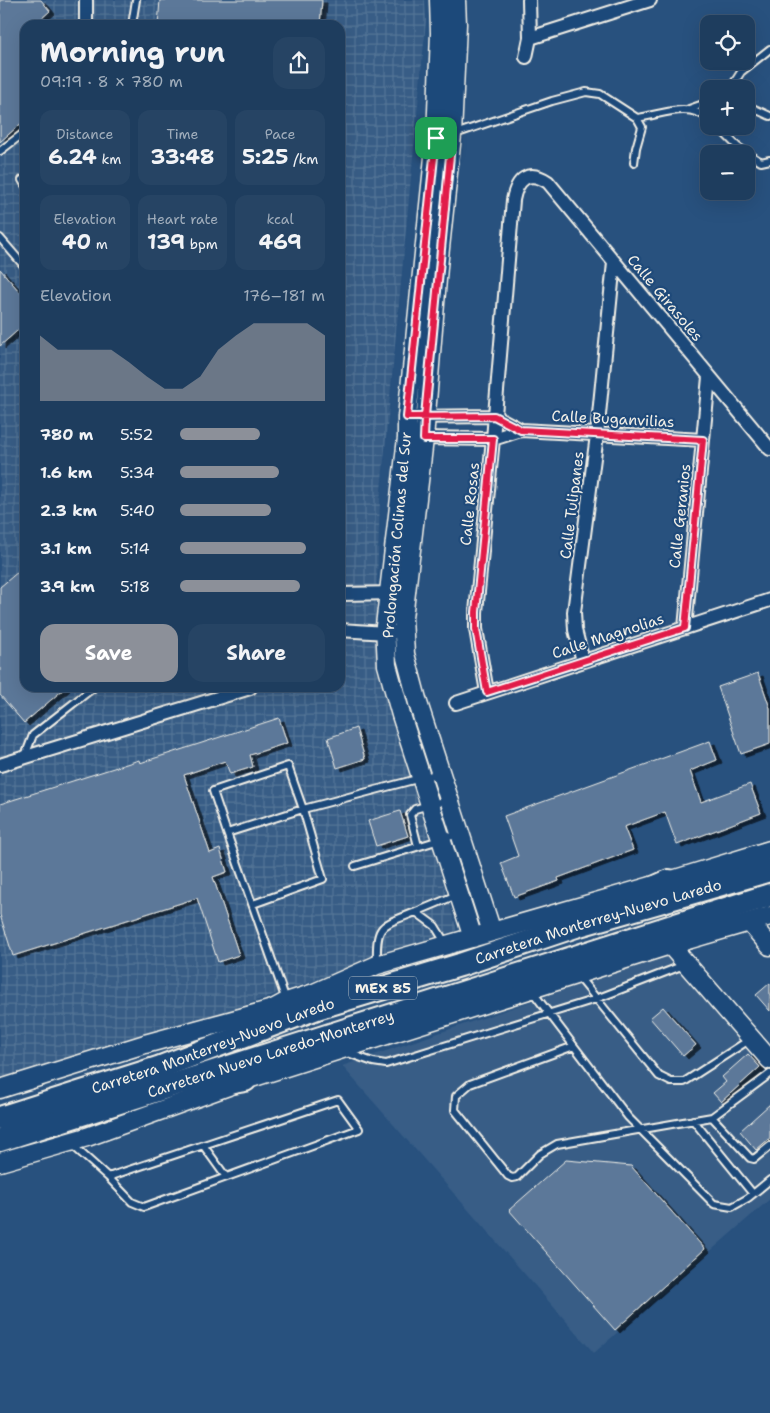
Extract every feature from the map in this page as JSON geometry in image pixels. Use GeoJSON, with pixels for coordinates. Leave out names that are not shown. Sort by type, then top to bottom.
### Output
{"type":"FeatureCollection","features":[{"type":"Feature","properties":{"kind":"highway","name":"Carretera Monterrey-Nuevo Laredo"},"geometry":{"type":"LineString","coordinates":[[0,1118],[158,1068],[284,1010],[317,1008],[460,965],[576,926],[770,870]]}},
{"type":"Feature","properties":{"kind":"highway"},"geometry":{"type":"LineString","coordinates":[[576,926],[585,918],[669,881]]}},
{"type":"Feature","properties":{"kind":"highway","name":"Carretera Nuevo Laredo-Monterrey"},"geometry":{"type":"LineString","coordinates":[[0,1140],[770,895]]}},
{"type":"Feature","properties":{"kind":"highway"},"geometry":{"type":"LineString","coordinates":[[314,993],[433,963],[460,965]]}},
{"type":"Feature","properties":{"kind":"highway"},"geometry":{"type":"LineString","coordinates":[[125,1100],[246,1080]]}},
{"type":"Feature","properties":{"kind":"street"},"geometry":{"type":"LineString","coordinates":[[86,0],[86,20]]}},
{"type":"Feature","properties":{"kind":"street","name":"Prolongación Colinas del Sur"},"geometry":{"type":"LineString","coordinates":[[439,0],[444,136],[425,416],[416,438],[398,593],[386,633],[387,665],[473,938]]}},
{"type":"Feature","properties":{"kind":"street","name":"Prolongación Colinas del Sur"},"geometry":{"type":"LineString","coordinates":[[416,438],[407,417],[444,136],[457,24],[456,0]]}},
{"type":"Feature","properties":{"kind":"street"},"geometry":{"type":"LineString","coordinates":[[526,57],[530,38],[529,0]]}},
{"type":"Feature","properties":{"kind":"street"},"geometry":{"type":"LineString","coordinates":[[530,38],[650,0]]}},
{"type":"Feature","properties":{"kind":"street","name":"Calle Girasoles"},"geometry":{"type":"LineString","coordinates":[[529,176],[540,177],[548,182],[770,449]]}},
{"type":"Feature","properties":{"kind":"street","name":"Calle Rosas"},"geometry":{"type":"LineString","coordinates":[[487,692],[476,629],[476,612],[513,200],[517,185],[529,176]]}},
{"type":"Feature","properties":{"kind":"street","name":"Calle Tulipanes"},"geometry":{"type":"LineString","coordinates":[[583,661],[575,630],[574,612],[597,435],[614,262]]}},
{"type":"Feature","properties":{"kind":"street","name":"Calle Geranios"},"geometry":{"type":"LineString","coordinates":[[685,628],[710,377]]}},
{"type":"Feature","properties":{"kind":"street","name":"Calle Buganvilias"},"geometry":{"type":"LineString","coordinates":[[407,417],[494,416],[521,430]]}},
{"type":"Feature","properties":{"kind":"street","name":"Calle Buganvilias"},"geometry":{"type":"LineString","coordinates":[[416,438],[493,439],[521,430],[703,440]]}},
{"type":"Feature","properties":{"kind":"street"},"geometry":{"type":"LineString","coordinates":[[345,594],[398,593]]}},
{"type":"Feature","properties":{"kind":"street","name":"Prolongación Colinas del Sur"},"geometry":{"type":"LineString","coordinates":[[398,593],[403,618],[404,654],[492,932]]}},
{"type":"Feature","properties":{"kind":"street","name":"Calle Magnolias"},"geometry":{"type":"LineString","coordinates":[[456,703],[770,600]]}},
{"type":"Feature","properties":{"kind":"street"},"geometry":{"type":"LineString","coordinates":[[345,630],[386,633],[404,630]]}},
{"type":"Feature","properties":{"kind":"street"},"geometry":{"type":"LineString","coordinates":[[0,765],[237,692]]}},
{"type":"Feature","properties":{"kind":"street"},"geometry":{"type":"LineString","coordinates":[[0,1089],[145,1044],[284,1010],[314,993],[377,965],[770,850]]}},
{"type":"Feature","properties":{"kind":"street"},"geometry":{"type":"LineString","coordinates":[[0,1162],[87,1137],[246,1080],[770,916]]}},
{"type":"Feature","properties":{"kind":"street"},"geometry":{"type":"LineString","coordinates":[[750,922],[770,946]]}},
{"type":"Feature","properties":{"kind":"street"},"geometry":{"type":"LineString","coordinates":[[670,946],[688,964],[770,1060]]}},
{"type":"Feature","properties":{"kind":"lane"},"geometry":{"type":"LineString","coordinates":[[133,20],[136,0]]}},
{"type":"Feature","properties":{"kind":"lane"},"geometry":{"type":"LineString","coordinates":[[736,80],[741,72],[770,49]]}},
{"type":"Feature","properties":{"kind":"lane"},"geometry":{"type":"LineString","coordinates":[[444,136],[586,92],[600,94],[637,118],[642,127],[634,163]]}},
{"type":"Feature","properties":{"kind":"lane"},"geometry":{"type":"LineString","coordinates":[[637,118],[689,109],[700,105]]}},
{"type":"Feature","properties":{"kind":"lane"},"geometry":{"type":"LineString","coordinates":[[689,109],[700,113]]}},
{"type":"Feature","properties":{"kind":"lane"},"geometry":{"type":"LineString","coordinates":[[755,109],[770,116]]}},
{"type":"Feature","properties":{"kind":"lane"},"geometry":{"type":"LineString","coordinates":[[726,135],[738,147],[761,162],[770,160]]}},
{"type":"Feature","properties":{"kind":"lane"},"geometry":{"type":"LineString","coordinates":[[0,151],[20,136]]}},
{"type":"Feature","properties":{"kind":"lane"},"geometry":{"type":"LineString","coordinates":[[0,238],[20,261]]}},
{"type":"Feature","properties":{"kind":"lane"},"geometry":{"type":"LineString","coordinates":[[25,757],[33,735],[87,692]]}},
{"type":"Feature","properties":{"kind":"lane"},"geometry":{"type":"LineString","coordinates":[[252,904],[323,879],[303,809],[288,766],[212,791],[252,904],[284,1010]]}},
{"type":"Feature","properties":{"kind":"lane"},"geometry":{"type":"LineString","coordinates":[[227,833],[303,809],[441,773]]}},
{"type":"Feature","properties":{"kind":"lane"},"geometry":{"type":"LineString","coordinates":[[418,846],[410,815],[415,809],[450,800]]}},
{"type":"Feature","properties":{"kind":"lane"},"geometry":{"type":"LineString","coordinates":[[355,866],[460,833]]}},
{"type":"Feature","properties":{"kind":"lane"},"geometry":{"type":"LineString","coordinates":[[377,965],[376,943],[380,931],[387,923],[459,894]]}},
{"type":"Feature","properties":{"kind":"lane"},"geometry":{"type":"LineString","coordinates":[[416,912],[435,926],[446,945]]}},
{"type":"Feature","properties":{"kind":"lane"},"geometry":{"type":"LineString","coordinates":[[340,1050],[373,1062],[386,1064],[596,999],[688,964]]}},
{"type":"Feature","properties":{"kind":"lane"},"geometry":{"type":"LineString","coordinates":[[577,976],[659,1076],[671,1082],[684,1082],[752,1038]]}},
{"type":"Feature","properties":{"kind":"lane"},"geometry":{"type":"LineString","coordinates":[[531,990],[628,1117],[714,1204],[732,1207],[753,1194],[770,1180]]}},
{"type":"Feature","properties":{"kind":"lane"},"geometry":{"type":"LineString","coordinates":[[574,1046],[470,1084],[456,1096],[455,1110],[508,1176],[512,1178],[517,1177],[540,1154],[557,1144],[712,1117],[770,1074]]}},
{"type":"Feature","properties":{"kind":"lane"},"geometry":{"type":"LineString","coordinates":[[68,1142],[108,1177],[132,1202],[144,1206],[359,1129],[338,1100],[108,1177]]}},
{"type":"Feature","properties":{"kind":"lane"},"geometry":{"type":"LineString","coordinates":[[712,1117],[750,1158],[754,1159],[770,1146]]}},
{"type":"Feature","properties":{"kind":"lane"},"geometry":{"type":"LineString","coordinates":[[693,1120],[753,1194]]}},
{"type":"Feature","properties":{"kind":"lane"},"geometry":{"type":"LineString","coordinates":[[203,1145],[226,1177]]}},
{"type":"Feature","properties":{"kind":"shaded area"},"geometry":{"type":"Polygon","coordinates":[[[0,0],[425,0],[426,21],[380,501],[376,607],[382,669],[457,930],[0,1091],[0,0]]]}},
{"type":"Feature","properties":{"kind":"shaded area"},"geometry":{"type":"Polygon","coordinates":[[[667,955],[770,1064],[770,1199],[594,1353],[342,1066],[667,955]]]}},
{"type":"Feature","properties":{"kind":"building"},"geometry":{"type":"Polygon","coordinates":[[[0,0],[41,0],[50,11],[40,20],[20,20],[20,124],[0,142],[0,0]]]}},
{"type":"Feature","properties":{"kind":"building"},"geometry":{"type":"Polygon","coordinates":[[[160,0],[322,0],[320,20],[158,20],[160,0]]]}},
{"type":"Feature","properties":{"kind":"building"},"geometry":{"type":"Polygon","coordinates":[[[0,269],[20,292],[20,328],[0,346],[0,269]]]}},
{"type":"Feature","properties":{"kind":"building"},"geometry":{"type":"Polygon","coordinates":[[[20,570],[20,692],[60,692],[24,723],[0,695],[0,587],[20,570]]]}},
{"type":"Feature","properties":{"kind":"building"},"geometry":{"type":"Polygon","coordinates":[[[758,673],[770,708],[770,744],[741,754],[718,687],[758,673]]]}},
{"type":"Feature","properties":{"kind":"building"},"geometry":{"type":"Polygon","coordinates":[[[279,718],[287,743],[250,755],[253,767],[230,774],[225,761],[184,775],[210,853],[220,849],[227,872],[213,877],[239,955],[218,962],[197,898],[13,956],[0,915],[0,804],[139,760],[140,763],[279,718]]]}},
{"type":"Feature","properties":{"kind":"building"},"geometry":{"type":"Polygon","coordinates":[[[356,728],[365,759],[337,768],[328,738],[356,728]]]}},
{"type":"Feature","properties":{"kind":"building"},"geometry":{"type":"Polygon","coordinates":[[[710,741],[717,760],[690,771],[701,802],[750,784],[761,813],[677,845],[665,812],[624,827],[633,850],[558,878],[559,881],[514,897],[501,863],[518,856],[504,816],[710,741]]]}},
{"type":"Feature","properties":{"kind":"building"},"geometry":{"type":"Polygon","coordinates":[[[400,811],[408,836],[376,846],[368,821],[400,811]]]}},
{"type":"Feature","properties":{"kind":"building"},"geometry":{"type":"Polygon","coordinates":[[[770,983],[770,1011],[756,995],[770,983]]]}},
{"type":"Feature","properties":{"kind":"building"},"geometry":{"type":"Polygon","coordinates":[[[663,1007],[696,1045],[683,1056],[650,1018],[663,1007]]]}},
{"type":"Feature","properties":{"kind":"building"},"geometry":{"type":"Polygon","coordinates":[[[748,1054],[760,1067],[721,1102],[713,1093],[726,1082],[722,1077],[748,1054]]]}},
{"type":"Feature","properties":{"kind":"building"},"geometry":{"type":"Polygon","coordinates":[[[770,1104],[770,1138],[756,1150],[740,1131],[770,1104]]]}},
{"type":"Feature","properties":{"kind":"building"},"geometry":{"type":"Polygon","coordinates":[[[566,1160],[631,1166],[705,1249],[615,1330],[509,1210],[566,1160]]]}},
{"type":"Feature","properties":{"kind":"route"},"geometry":{"type":"LineString","coordinates":[[436,138],[407,417],[425,416],[494,416],[521,430],[703,440],[685,628],[487,692],[476,629],[476,612],[493,439],[424,439],[425,416],[438,267],[452,135],[436,138]]}}]}
